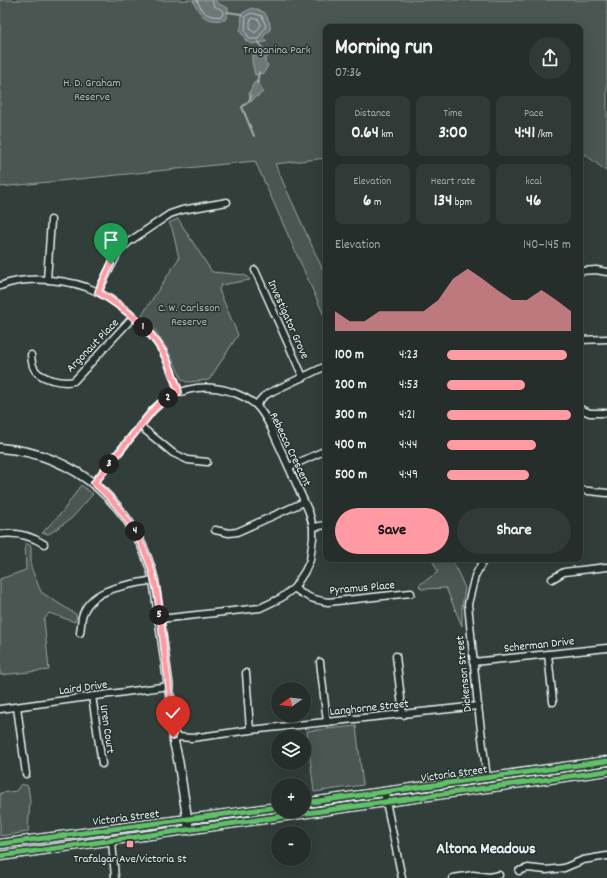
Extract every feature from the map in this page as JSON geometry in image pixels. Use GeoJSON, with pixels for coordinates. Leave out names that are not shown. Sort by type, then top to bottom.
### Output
{"type":"FeatureCollection","features":[{"type":"Feature","properties":{"kind":"street"},"geometry":{"type":"LineString","coordinates":[[98,292],[119,251],[130,241],[170,214],[182,210],[227,202]]}},
{"type":"Feature","properties":{"kind":"street"},"geometry":{"type":"LineString","coordinates":[[47,280],[51,220]]}},
{"type":"Feature","properties":{"kind":"street","name":"Investigator Grove"},"geometry":{"type":"LineString","coordinates":[[255,270],[303,377]]}},
{"type":"Feature","properties":{"kind":"street"},"geometry":{"type":"LineString","coordinates":[[583,271],[596,270],[607,272]]}},
{"type":"Feature","properties":{"kind":"street"},"geometry":{"type":"LineString","coordinates":[[0,286],[23,280],[47,280],[72,284],[98,292],[115,302],[134,317],[150,334],[162,352],[179,392]]}},
{"type":"Feature","properties":{"kind":"street","name":"Argonaut Place"},"geometry":{"type":"LineString","coordinates":[[31,355],[33,367],[40,376],[60,382],[74,381],[134,317]]}},
{"type":"Feature","properties":{"kind":"street"},"geometry":{"type":"LineString","coordinates":[[583,340],[607,339]]}},
{"type":"Feature","properties":{"kind":"street"},"geometry":{"type":"LineString","coordinates":[[256,405],[269,393],[323,367]]}},
{"type":"Feature","properties":{"kind":"street","name":"Rebecca Crescent"},"geometry":{"type":"LineString","coordinates":[[94,483],[159,404],[179,392],[199,387],[217,388],[238,394],[256,405],[271,428],[309,512],[313,527],[312,550],[310,560],[305,571],[294,588],[281,598],[260,608],[160,619]]}},
{"type":"Feature","properties":{"kind":"street"},"geometry":{"type":"LineString","coordinates":[[583,410],[590,413],[607,413]]}},
{"type":"Feature","properties":{"kind":"street"},"geometry":{"type":"LineString","coordinates":[[140,426],[173,452],[188,460],[207,462]]}},
{"type":"Feature","properties":{"kind":"street"},"geometry":{"type":"LineString","coordinates":[[0,448],[16,450],[50,459],[72,469],[94,483],[117,506],[140,540],[154,580],[189,830]]}},
{"type":"Feature","properties":{"kind":"street"},"geometry":{"type":"LineString","coordinates":[[289,467],[323,451]]}},
{"type":"Feature","properties":{"kind":"street"},"geometry":{"type":"LineString","coordinates":[[583,490],[607,493]]}},
{"type":"Feature","properties":{"kind":"street"},"geometry":{"type":"LineString","coordinates":[[215,530],[229,533],[237,532],[304,502]]}},
{"type":"Feature","properties":{"kind":"street"},"geometry":{"type":"LineString","coordinates":[[313,527],[323,525]]}},
{"type":"Feature","properties":{"kind":"street"},"geometry":{"type":"LineString","coordinates":[[0,534],[24,534],[44,544]]}},
{"type":"Feature","properties":{"kind":"street","name":"Dickenson Street"},"geometry":{"type":"LineString","coordinates":[[482,562],[475,576],[468,604],[473,662],[488,788]]}},
{"type":"Feature","properties":{"kind":"street"},"geometry":{"type":"LineString","coordinates":[[552,579],[564,572],[607,567]]}},
{"type":"Feature","properties":{"kind":"street"},"geometry":{"type":"LineString","coordinates":[[80,633],[82,616],[89,604],[101,594],[119,587],[154,580]]}},
{"type":"Feature","properties":{"kind":"street","name":"Pyramus Place"},"geometry":{"type":"LineString","coordinates":[[294,588],[303,596],[328,602],[411,593]]}},
{"type":"Feature","properties":{"kind":"street","name":"Scherman Drive"},"geometry":{"type":"LineString","coordinates":[[473,662],[607,648]]}},
{"type":"Feature","properties":{"kind":"street"},"geometry":{"type":"LineString","coordinates":[[548,654],[553,702]]}},
{"type":"Feature","properties":{"kind":"street"},"geometry":{"type":"LineString","coordinates":[[396,656],[403,715]]}},
{"type":"Feature","properties":{"kind":"street"},"geometry":{"type":"LineString","coordinates":[[320,662],[327,722]]}},
{"type":"Feature","properties":{"kind":"street"},"geometry":{"type":"LineString","coordinates":[[246,673],[250,730]]}},
{"type":"Feature","properties":{"kind":"street","name":"Laird Drive"},"geometry":{"type":"LineString","coordinates":[[0,709],[169,686]]}},
{"type":"Feature","properties":{"kind":"street","name":"Uren Court"},"geometry":{"type":"LineString","coordinates":[[92,696],[102,764]]}},
{"type":"Feature","properties":{"kind":"street","name":"Langhorne Street"},"geometry":{"type":"LineString","coordinates":[[177,740],[250,730],[478,706]]}},
{"type":"Feature","properties":{"kind":"street"},"geometry":{"type":"LineString","coordinates":[[17,707],[26,774]]}},
{"type":"Feature","properties":{"kind":"street","name":"Victoria Street"},"geometry":{"type":"LineString","coordinates":[[311,802],[607,761]]}},
{"type":"Feature","properties":{"kind":"street","name":"Victoria Street"},"geometry":{"type":"LineString","coordinates":[[0,856],[607,771]]}},
{"type":"Feature","properties":{"kind":"street"},"geometry":{"type":"LineString","coordinates":[[384,792],[402,878]]}},
{"type":"Feature","properties":{"kind":"street","name":"Victoria Street"},"geometry":{"type":"LineString","coordinates":[[0,844],[271,808]]}},
{"type":"Feature","properties":{"kind":"street"},"geometry":{"type":"LineString","coordinates":[[110,829],[115,878]]}},
{"type":"Feature","properties":{"kind":"street"},"geometry":{"type":"LineString","coordinates":[[519,871],[528,868],[546,870],[564,868],[585,859],[607,856]]}},
{"type":"Feature","properties":{"kind":"street"},"geometry":{"type":"LineString","coordinates":[[453,878],[473,875],[490,877],[499,875]]}},
{"type":"Feature","properties":{"kind":"green space","name":"H. D. Graham Reserve"},"geometry":{"type":"Polygon","coordinates":[[[0,0],[607,0],[607,172],[583,152],[583,24],[323,24],[323,158],[275,164],[323,270],[323,313],[255,161],[0,187],[0,0]]]}},
{"type":"Feature","properties":{"kind":"green space","name":"C. W. Carlsson Reserve"},"geometry":{"type":"Polygon","coordinates":[[[178,219],[212,272],[245,275],[250,280],[221,285],[219,290],[238,335],[209,380],[187,382],[182,380],[165,346],[155,330],[142,315],[179,258],[172,228],[169,223],[178,219]]]}},
{"type":"Feature","properties":{"kind":"green space"},"geometry":{"type":"Polygon","coordinates":[[[81,485],[93,494],[72,518],[49,534],[42,533],[63,511],[81,485]]]}},
{"type":"Feature","properties":{"kind":"green space"},"geometry":{"type":"Polygon","coordinates":[[[25,543],[31,546],[31,567],[41,592],[77,615],[75,622],[49,613],[44,620],[49,670],[0,675],[0,579],[26,570],[25,543]]]}},
{"type":"Feature","properties":{"kind":"green space"},"geometry":{"type":"Polygon","coordinates":[[[433,562],[453,562],[465,588],[462,607],[462,626],[446,588],[421,589],[419,585],[438,572],[433,562]]]}},
{"type":"Feature","properties":{"kind":"green space"},"geometry":{"type":"Polygon","coordinates":[[[356,726],[363,785],[314,792],[311,766],[311,731],[356,726]]]}},
{"type":"Feature","properties":{"kind":"green space"},"geometry":{"type":"Polygon","coordinates":[[[21,784],[28,786],[30,800],[28,832],[0,836],[0,793],[16,791],[21,784]]]}},
{"type":"Feature","properties":{"kind":"water"},"geometry":{"type":"Polygon","coordinates":[[[193,0],[215,0],[217,3],[228,8],[228,13],[225,20],[213,20],[204,17],[198,11],[193,0]]]}},
{"type":"Feature","properties":{"kind":"water"},"geometry":{"type":"Polygon","coordinates":[[[252,8],[264,12],[269,21],[270,30],[263,38],[267,41],[265,42],[251,44],[245,40],[245,37],[241,33],[241,14],[252,8]]]}},
{"type":"Feature","properties":{"kind":"water"},"geometry":{"type":"Polygon","coordinates":[[[266,51],[269,56],[265,59],[265,62],[268,65],[264,73],[255,75],[252,56],[266,51]]]}},
{"type":"Feature","properties":{"kind":"water"},"geometry":{"type":"Polygon","coordinates":[[[258,81],[263,92],[255,97],[251,102],[249,93],[254,83],[258,81]]]}},
{"type":"Feature","properties":{"kind":"waterway"},"geometry":{"type":"LineString","coordinates":[[227,12],[242,15]]}},
{"type":"Feature","properties":{"kind":"waterway"},"geometry":{"type":"LineString","coordinates":[[258,41],[262,47],[261,54]]}},
{"type":"Feature","properties":{"kind":"waterway"},"geometry":{"type":"LineString","coordinates":[[257,83],[259,72]]}},
{"type":"Feature","properties":{"kind":"waterway"},"geometry":{"type":"LineString","coordinates":[[251,96],[249,101],[242,107],[254,136]]}},
{"type":"Feature","properties":{"kind":"cycle path"},"geometry":{"type":"LineString","coordinates":[[311,802],[607,761]]}},
{"type":"Feature","properties":{"kind":"cycle path"},"geometry":{"type":"LineString","coordinates":[[0,856],[607,771]]}},
{"type":"Feature","properties":{"kind":"cycle path"},"geometry":{"type":"LineString","coordinates":[[0,844],[271,808]]}},
{"type":"Feature","properties":{"kind":"place","name":"Trafalgar Ave/Victoria St"},"geometry":{"type":"Point","coordinates":[130,844]}},
{"type":"Feature","properties":{"kind":"district","name":"Altona Meadows"},"geometry":{"type":"Point","coordinates":[486,847]}},
{"type":"Feature","properties":{"kind":"route"},"geometry":{"type":"LineString","coordinates":[[111,264],[98,292],[115,302],[134,317],[150,334],[162,352],[179,392],[159,404],[153,410],[94,483],[117,506],[129,522],[140,540],[151,568],[160,619],[173,717],[173,737]]}},
{"type":"Feature","properties":{"kind":"park label","name":"Truganina Park"},"geometry":{"type":"Point","coordinates":[277,49]}}]}
